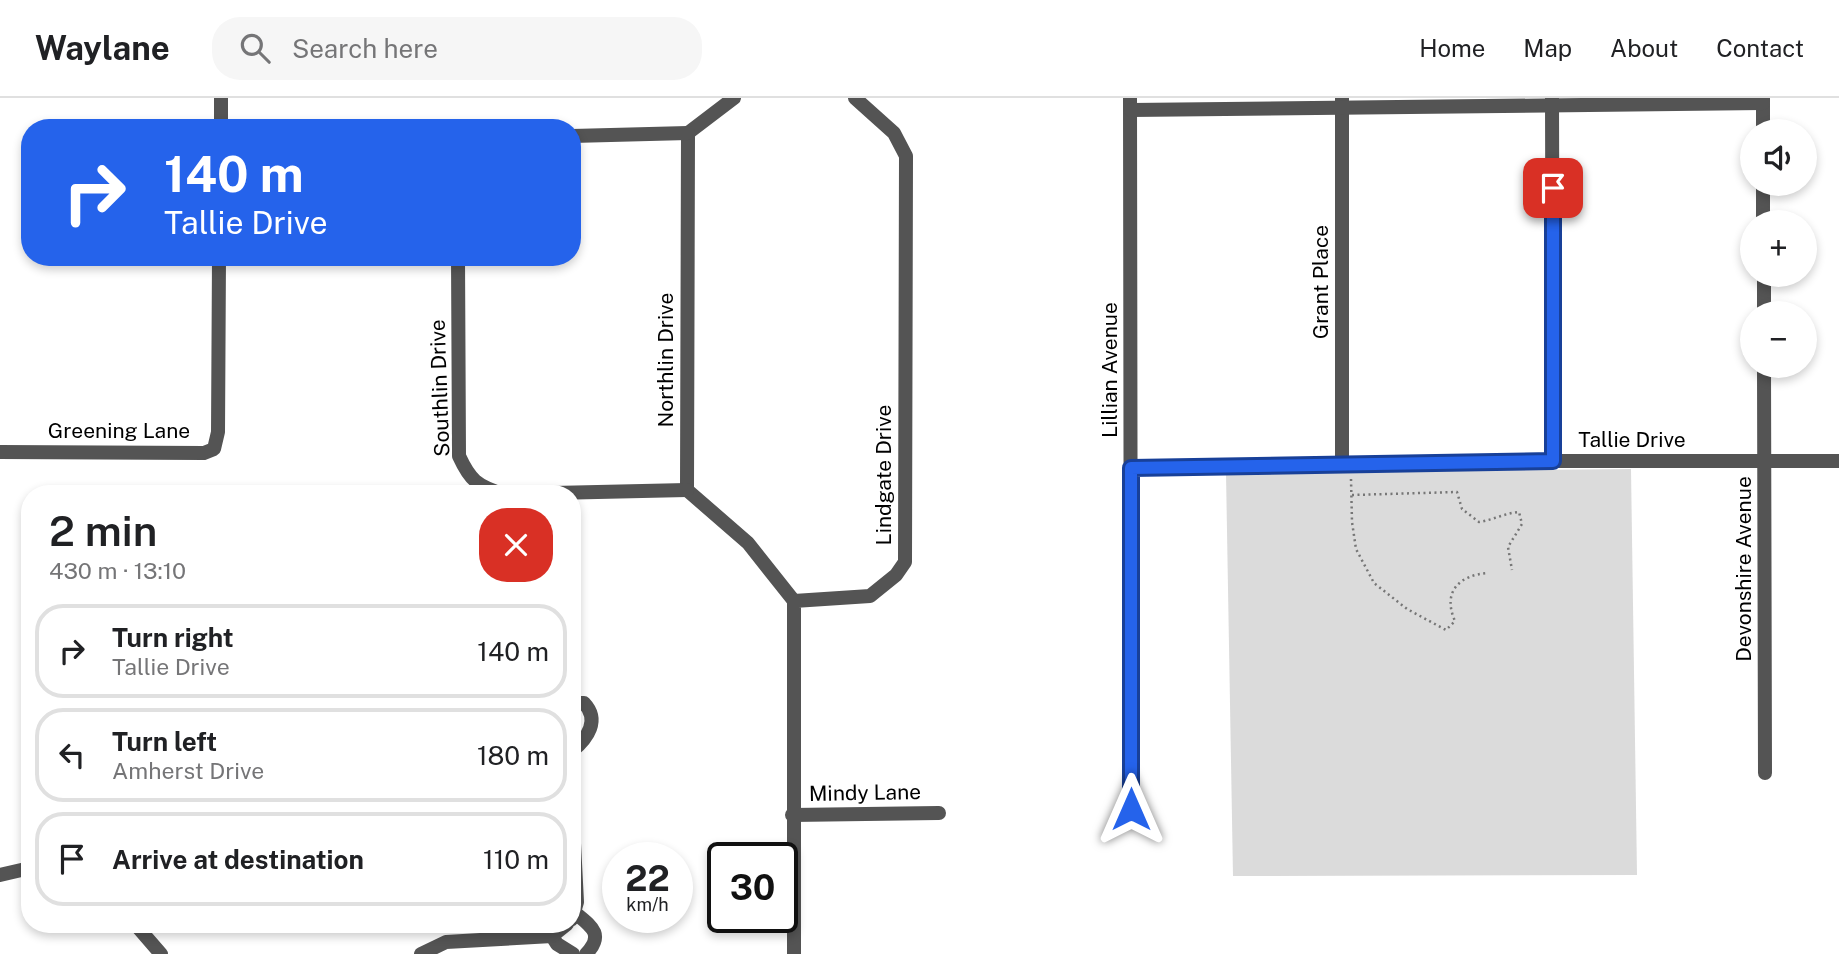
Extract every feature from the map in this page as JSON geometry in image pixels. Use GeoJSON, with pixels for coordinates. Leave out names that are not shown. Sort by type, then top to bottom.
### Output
{"type":"FeatureCollection","features":[{"type":"Feature","properties":{"kind":"street"},"geometry":{"type":"LineString","coordinates":[[221,98],[221,119]]}},
{"type":"Feature","properties":{"kind":"street"},"geometry":{"type":"LineString","coordinates":[[581,135],[688,133],[734,98]]}},
{"type":"Feature","properties":{"kind":"street","name":"Lindgate Drive"},"geometry":{"type":"LineString","coordinates":[[794,601],[870,596],[896,575],[905,562],[906,156],[894,133],[855,98]]}},
{"type":"Feature","properties":{"kind":"street"},"geometry":{"type":"LineString","coordinates":[[1130,104],[1763,101],[1763,119]]}},
{"type":"Feature","properties":{"kind":"street","name":"Grant Place"},"geometry":{"type":"LineString","coordinates":[[1342,102],[1347,465]]}},
{"type":"Feature","properties":{"kind":"street"},"geometry":{"type":"LineString","coordinates":[[1552,102],[1553,461]]}},
{"type":"Feature","properties":{"kind":"street","name":"Lillian Avenue"},"geometry":{"type":"LineString","coordinates":[[1130,104],[1131,809]]}},
{"type":"Feature","properties":{"kind":"street","name":"Northlin Drive"},"geometry":{"type":"LineString","coordinates":[[687,490],[688,133]]}},
{"type":"Feature","properties":{"kind":"street","name":"Greening Lane"},"geometry":{"type":"LineString","coordinates":[[0,452],[204,453],[214,449],[218,432],[219,266]]}},
{"type":"Feature","properties":{"kind":"street","name":"Southlin Drive"},"geometry":{"type":"LineString","coordinates":[[458,266],[459,456],[468,475],[479,485]]}},
{"type":"Feature","properties":{"kind":"street","name":"Devonshire Avenue"},"geometry":{"type":"LineString","coordinates":[[1764,378],[1765,773]]}},
{"type":"Feature","properties":{"kind":"street","name":"Tallie Drive"},"geometry":{"type":"LineString","coordinates":[[1131,468],[1553,461],[1839,461]]}},
{"type":"Feature","properties":{"kind":"street"},"geometry":{"type":"LineString","coordinates":[[687,490],[748,543],[794,601],[794,954]]}},
{"type":"Feature","properties":{"kind":"street","name":"Southlin Drive"},"geometry":{"type":"LineString","coordinates":[[581,492],[687,490]]}},
{"type":"Feature","properties":{"kind":"street"},"geometry":{"type":"LineString","coordinates":[[581,703],[591,711],[592,722],[588,734],[581,741]]}},
{"type":"Feature","properties":{"kind":"street","name":"Mindy Lane"},"geometry":{"type":"LineString","coordinates":[[792,815],[939,813]]}},
{"type":"Feature","properties":{"kind":"street"},"geometry":{"type":"LineString","coordinates":[[0,875],[21,869]]}},
{"type":"Feature","properties":{"kind":"street"},"geometry":{"type":"LineString","coordinates":[[581,923],[592,928],[596,936],[594,946],[586,954]]}},
{"type":"Feature","properties":{"kind":"street"},"geometry":{"type":"LineString","coordinates":[[143,933],[161,954]]}},
{"type":"Feature","properties":{"kind":"street"},"geometry":{"type":"LineString","coordinates":[[421,954],[446,942],[552,936],[555,933]]}},
{"type":"Feature","properties":{"kind":"street"},"geometry":{"type":"LineString","coordinates":[[552,936],[557,944],[573,954]]}},
{"type":"Feature","properties":{"kind":"path"},"geometry":{"type":"LineString","coordinates":[[1347,465],[1356,548],[1374,583],[1407,609],[1446,630],[1455,621],[1449,608],[1453,590],[1464,578],[1488,573]]}},
{"type":"Feature","properties":{"kind":"path"},"geometry":{"type":"LineString","coordinates":[[1352,495],[1457,492],[1462,509],[1479,522],[1519,512],[1522,524],[1508,547],[1512,570]]}},
{"type":"Feature","properties":{"kind":"shaded area"},"geometry":{"type":"Polygon","coordinates":[[[1631,469],[1637,875],[1233,876],[1226,473],[1631,469]]]}},
{"type":"Feature","properties":{"kind":"route"},"geometry":{"type":"LineString","coordinates":[[1131,809],[1131,468],[1553,461],[1553,188]]}}]}
